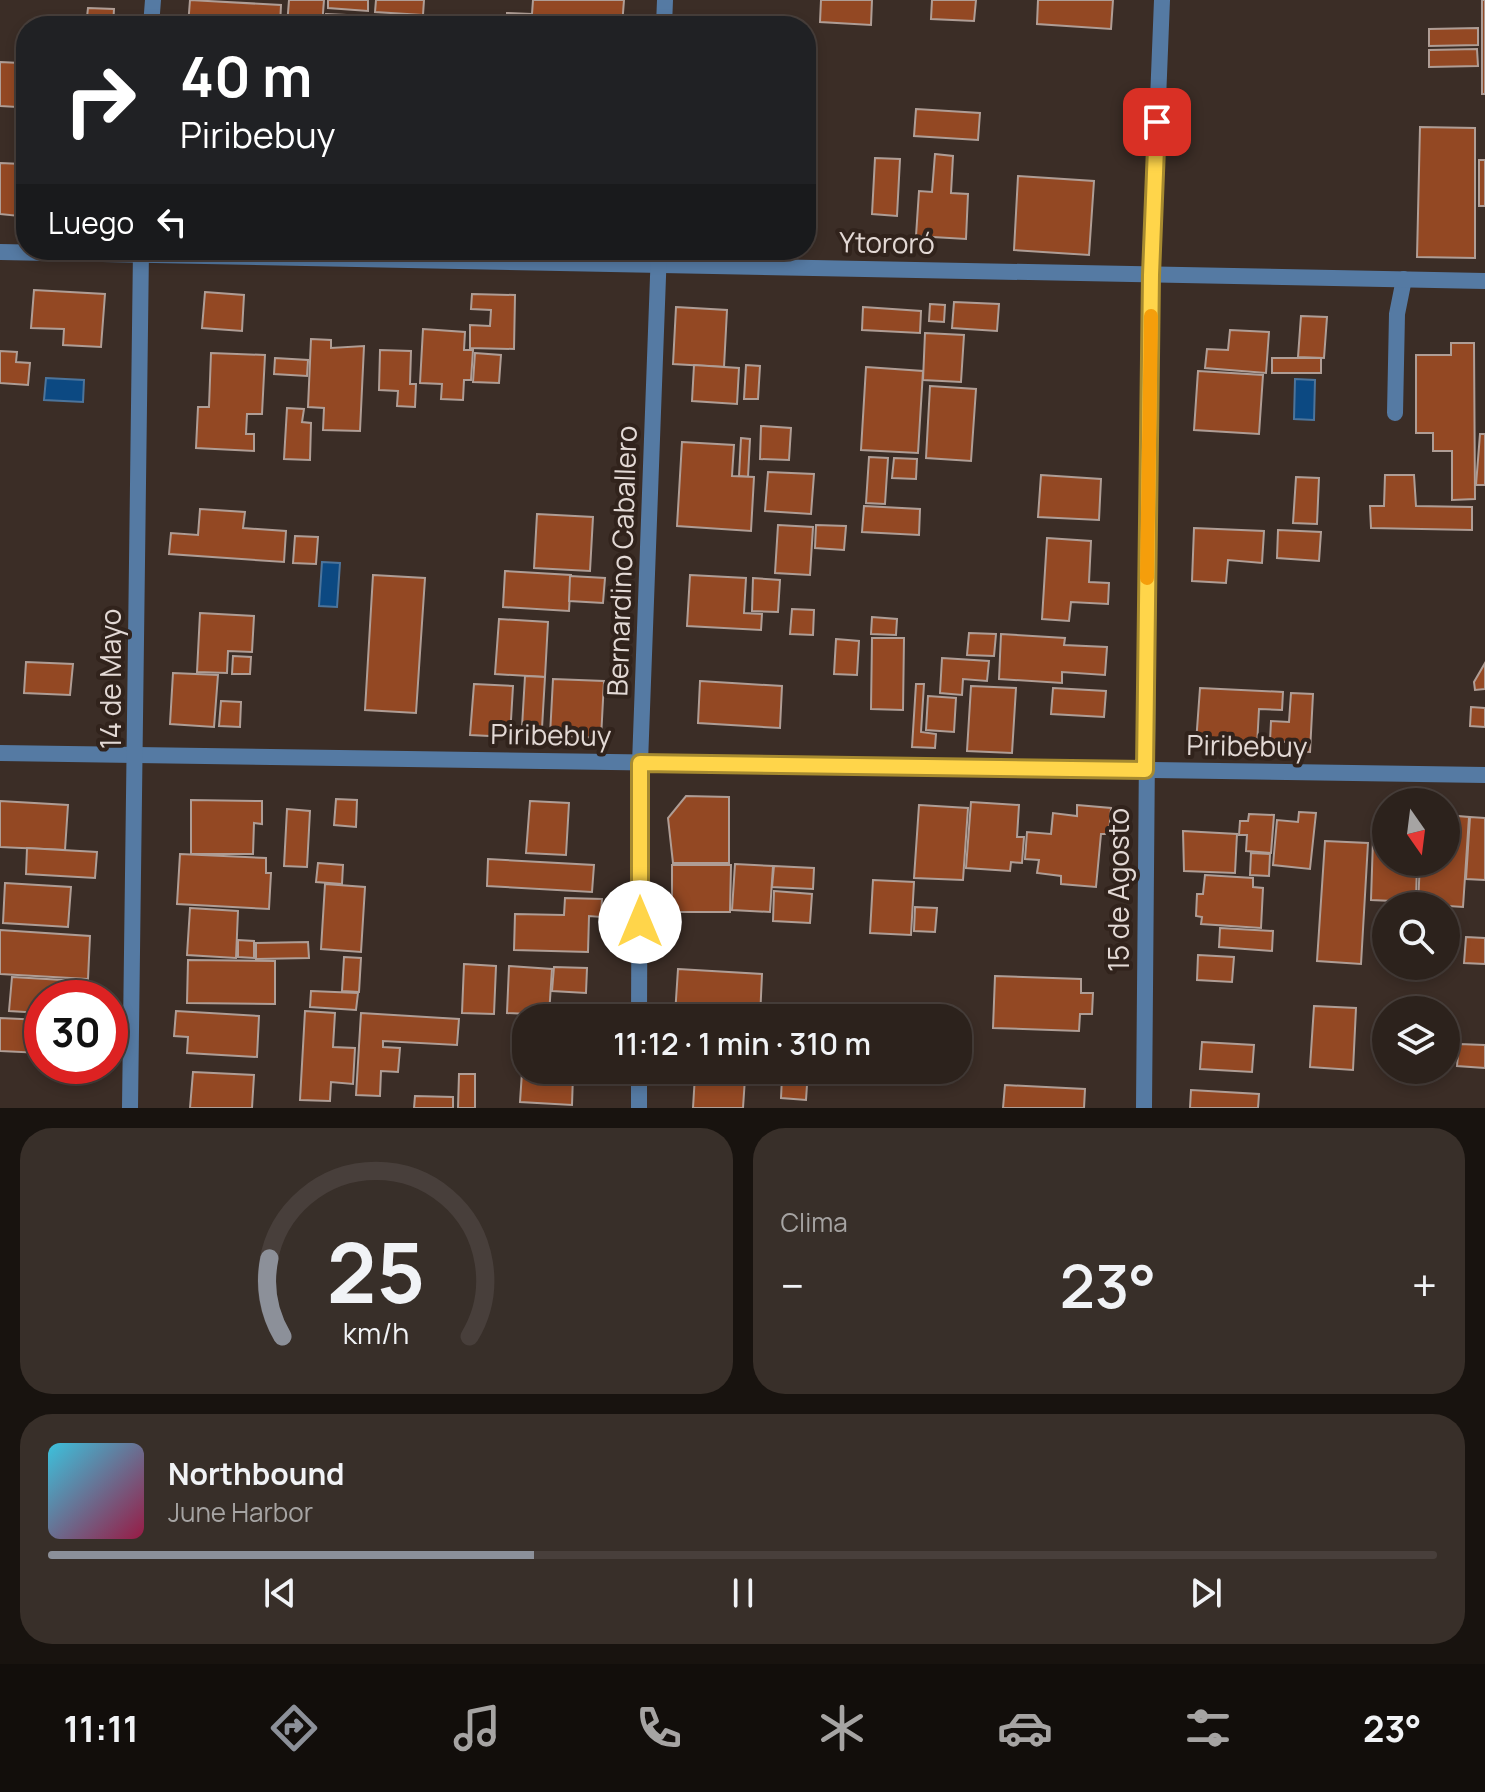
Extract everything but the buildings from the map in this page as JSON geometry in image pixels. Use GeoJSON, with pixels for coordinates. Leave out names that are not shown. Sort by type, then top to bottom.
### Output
{"type":"FeatureCollection","features":[{"type":"Feature","properties":{"kind":"street","name":"15 de Agosto"},"geometry":{"type":"LineString","coordinates":[[1144,1108],[1151,275],[1162,0]]}},
{"type":"Feature","properties":{"kind":"street","name":"14 de Mayo"},"geometry":{"type":"LineString","coordinates":[[130,1108],[141,260]]}},
{"type":"Feature","properties":{"kind":"street","name":"Bernardino Caballero"},"geometry":{"type":"LineString","coordinates":[[639,1004],[640,763],[658,260]]}},
{"type":"Feature","properties":{"kind":"street","name":"Ytororó"},"geometry":{"type":"LineString","coordinates":[[740,260],[1151,275],[1485,281]]}},
{"type":"Feature","properties":{"kind":"street"},"geometry":{"type":"LineString","coordinates":[[1395,413],[1397,314],[1404,279]]}},
{"type":"Feature","properties":{"kind":"street","name":"Piribebuy"},"geometry":{"type":"LineString","coordinates":[[0,753],[1485,775]]}},
{"type":"Feature","properties":{"kind":"street"},"geometry":{"type":"LineString","coordinates":[[639,1084],[639,1108]]}},
{"type":"Feature","properties":{"kind":"water"},"geometry":{"type":"Polygon","coordinates":[[[46,378],[84,380],[83,402],[44,400],[46,378]]]}},
{"type":"Feature","properties":{"kind":"water"},"geometry":{"type":"Polygon","coordinates":[[[1295,379],[1315,380],[1314,420],[1294,419],[1295,379]]]}},
{"type":"Feature","properties":{"kind":"water"},"geometry":{"type":"Polygon","coordinates":[[[322,562],[340,563],[337,607],[319,606],[322,562]]]}},
{"type":"Feature","properties":{"kind":"slow traffic"},"geometry":{"type":"LineString","coordinates":[[1147,578],[1151,316]]}},
{"type":"Feature","properties":{"kind":"route"},"geometry":{"type":"LineString","coordinates":[[640,922],[640,763],[1145,770],[1151,275],[1157,122]]}}]}
